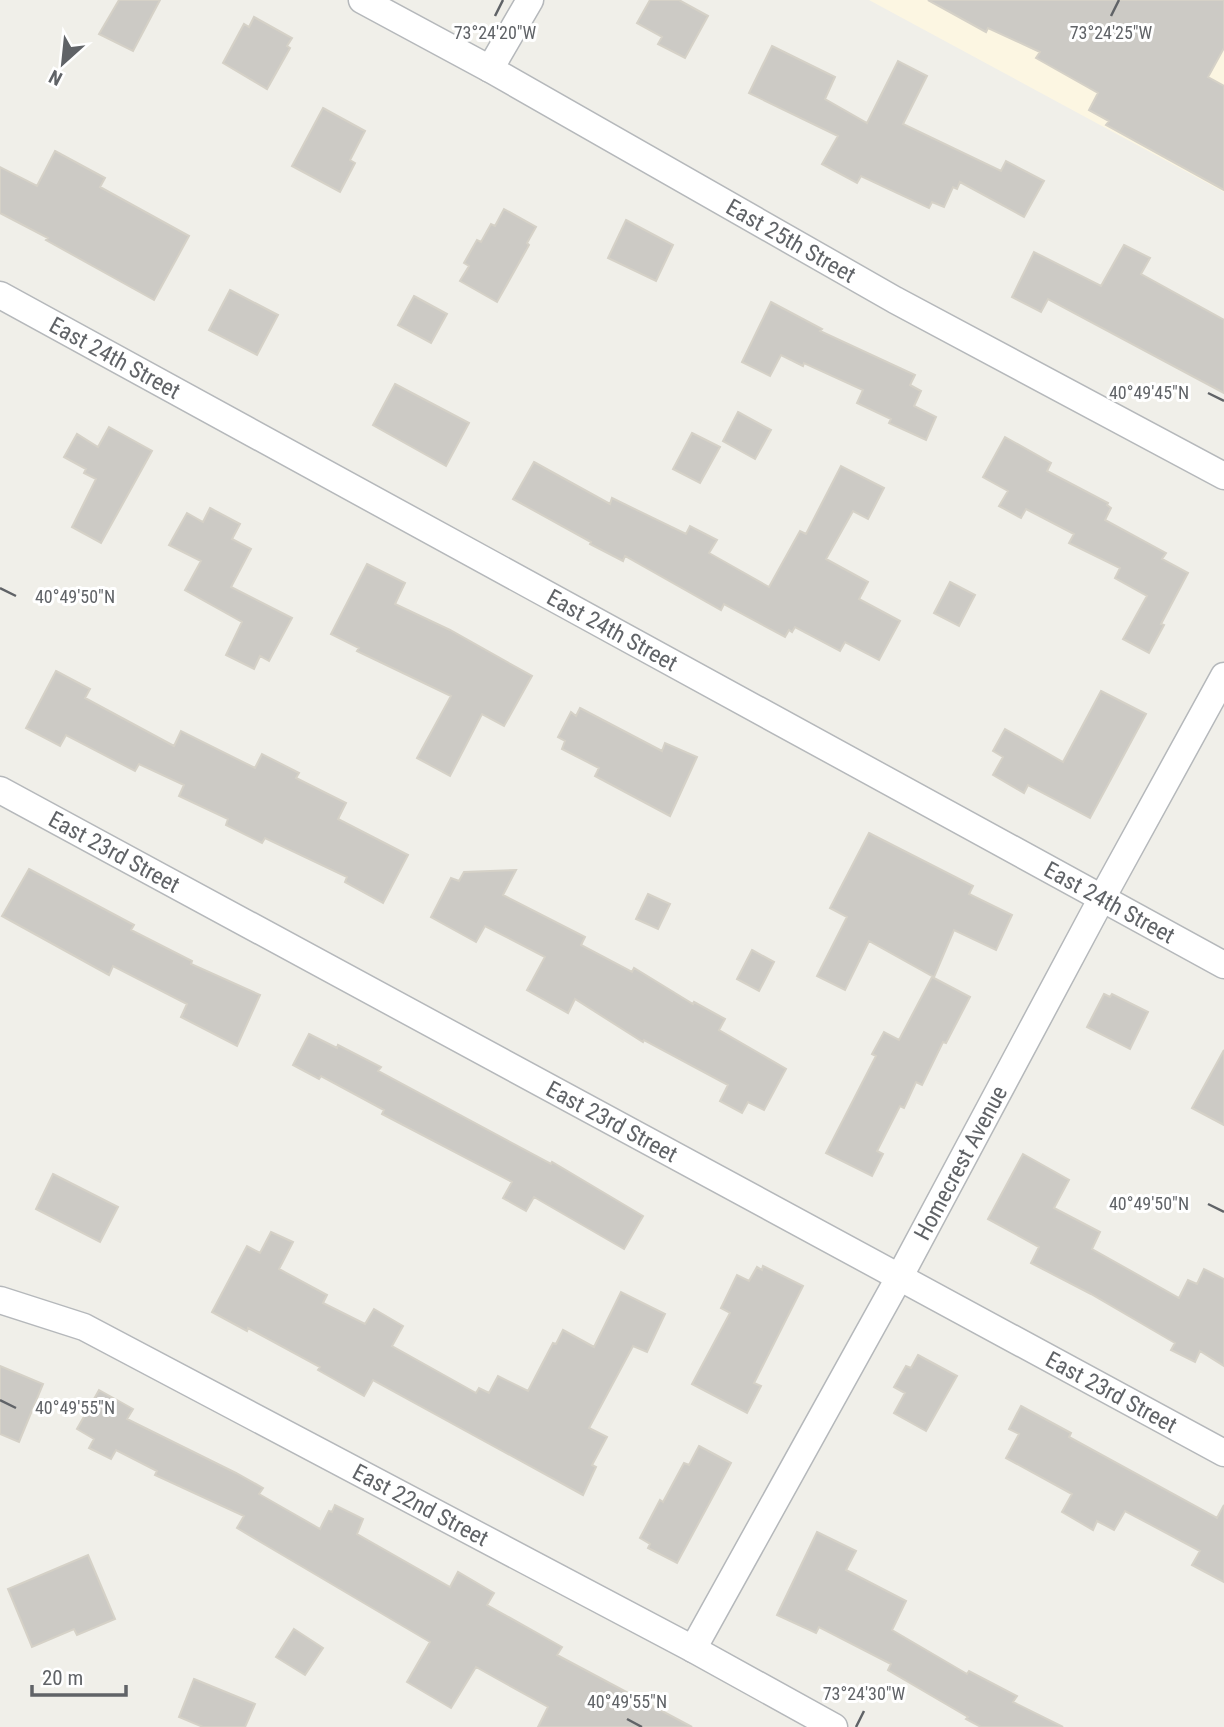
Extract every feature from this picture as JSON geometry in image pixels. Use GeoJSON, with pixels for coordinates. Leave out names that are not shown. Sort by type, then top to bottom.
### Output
{"type":"FeatureCollection","features":[{"type":"Feature","properties":{"kind":"street","name":"East 25th Street"},"geometry":{"type":"LineString","coordinates":[[362,0],[490,69],[895,300],[1224,477]]}},
{"type":"Feature","properties":{"kind":"street"},"geometry":{"type":"LineString","coordinates":[[490,69],[530,0]]}},
{"type":"Feature","properties":{"kind":"street","name":"East 24th Street"},"geometry":{"type":"LineString","coordinates":[[0,295],[1224,965]]}},
{"type":"Feature","properties":{"kind":"street","name":"Homecrest Avenue"},"geometry":{"type":"LineString","coordinates":[[693,1649],[900,1276],[1224,676]]}},
{"type":"Feature","properties":{"kind":"street","name":"East 23rd Street"},"geometry":{"type":"LineString","coordinates":[[0,790],[1224,1453]]}},
{"type":"Feature","properties":{"kind":"street","name":"East 22nd Street"},"geometry":{"type":"LineString","coordinates":[[0,1300],[84,1327],[693,1649],[834,1727]]}},
{"type":"Feature","properties":{"kind":"shaded area"},"geometry":{"type":"Polygon","coordinates":[[[869,0],[1224,0],[1224,192],[869,0]]]}},
{"type":"Feature","properties":{"kind":"building"},"geometry":{"type":"Polygon","coordinates":[[[119,0],[160,0],[133,51],[99,34],[119,0]]]}},
{"type":"Feature","properties":{"kind":"building"},"geometry":{"type":"Polygon","coordinates":[[[650,0],[679,0],[708,16],[685,58],[658,44],[662,37],[637,23],[650,0]]]}},
{"type":"Feature","properties":{"kind":"building"},"geometry":{"type":"Polygon","coordinates":[[[928,0],[1224,0],[1224,48],[1208,77],[1224,86],[1224,190],[1106,125],[1109,121],[1089,110],[1098,93],[1036,58],[1040,52],[988,28],[986,32],[928,0]]]}},
{"type":"Feature","properties":{"kind":"building"},"geometry":{"type":"Polygon","coordinates":[[[254,17],[292,38],[287,46],[290,48],[267,89],[223,63],[244,24],[249,27],[254,17]]]}},
{"type":"Feature","properties":{"kind":"building"},"geometry":{"type":"Polygon","coordinates":[[[772,46],[835,77],[825,99],[867,123],[898,61],[927,76],[903,124],[1001,171],[1006,161],[1044,181],[1024,217],[960,182],[957,189],[953,187],[944,207],[932,202],[929,208],[861,176],[857,183],[822,164],[838,136],[749,93],[772,46]]]}},
{"type":"Feature","properties":{"kind":"building"},"geometry":{"type":"Polygon","coordinates":[[[323,108],[365,131],[350,160],[355,163],[340,192],[292,166],[323,108]]]}},
{"type":"Feature","properties":{"kind":"building"},"geometry":{"type":"Polygon","coordinates":[[[55,151],[105,178],[100,187],[189,236],[154,300],[0,213],[0,167],[37,186],[55,151]]]}},
{"type":"Feature","properties":{"kind":"building"},"geometry":{"type":"Polygon","coordinates":[[[504,209],[536,227],[497,302],[460,281],[469,266],[464,263],[477,240],[481,242],[491,224],[495,226],[504,209]]]}},
{"type":"Feature","properties":{"kind":"building"},"geometry":{"type":"Polygon","coordinates":[[[626,220],[673,245],[656,281],[608,258],[626,220]]]}},
{"type":"Feature","properties":{"kind":"building"},"geometry":{"type":"Polygon","coordinates":[[[1124,245],[1150,258],[1141,274],[1224,320],[1224,393],[1048,299],[1041,312],[1012,297],[1034,252],[1101,286],[1124,245]]]}},
{"type":"Feature","properties":{"kind":"building"},"geometry":{"type":"Polygon","coordinates":[[[230,290],[278,315],[257,355],[209,330],[230,290]]]}},
{"type":"Feature","properties":{"kind":"building"},"geometry":{"type":"Polygon","coordinates":[[[414,296],[447,314],[431,343],[398,325],[414,296]]]}},
{"type":"Feature","properties":{"kind":"building"},"geometry":{"type":"Polygon","coordinates":[[[771,302],[822,329],[820,331],[915,375],[910,385],[921,391],[914,406],[936,417],[926,440],[889,423],[891,419],[857,403],[863,390],[804,363],[803,366],[781,355],[770,376],[742,362],[771,302]]]}},
{"type":"Feature","properties":{"kind":"building"},"geometry":{"type":"Polygon","coordinates":[[[395,384],[469,423],[446,466],[373,425],[395,384]]]}},
{"type":"Feature","properties":{"kind":"building"},"geometry":{"type":"Polygon","coordinates":[[[738,412],[771,430],[755,459],[723,441],[738,412]]]}},
{"type":"Feature","properties":{"kind":"building"},"geometry":{"type":"Polygon","coordinates":[[[109,427],[152,451],[101,543],[72,527],[96,479],[84,473],[86,469],[64,457],[77,434],[98,447],[109,427]]]}},
{"type":"Feature","properties":{"kind":"building"},"geometry":{"type":"Polygon","coordinates":[[[692,433],[720,447],[700,483],[673,469],[692,433]]]}},
{"type":"Feature","properties":{"kind":"building"},"geometry":{"type":"Polygon","coordinates":[[[1005,437],[1051,463],[1047,471],[1108,503],[1111,508],[1105,520],[1166,553],[1162,559],[1188,573],[1149,653],[1123,639],[1147,596],[1115,578],[1120,568],[1069,543],[1074,534],[1026,509],[1021,518],[999,506],[1008,491],[983,477],[1005,437]]]}},
{"type":"Feature","properties":{"kind":"building"},"geometry":{"type":"Polygon","coordinates":[[[534,462],[610,504],[612,498],[686,534],[690,526],[717,540],[709,553],[769,587],[800,531],[806,534],[841,466],[884,488],[868,519],[853,511],[826,559],[868,582],[859,599],[900,621],[879,660],[845,642],[840,651],[795,627],[792,632],[789,630],[785,637],[724,604],[721,610],[625,556],[623,561],[590,544],[591,542],[513,499],[534,462]]]}},
{"type":"Feature","properties":{"kind":"building"},"geometry":{"type":"Polygon","coordinates":[[[210,508],[240,524],[232,539],[251,549],[231,587],[292,618],[269,661],[260,656],[254,669],[226,655],[242,622],[185,590],[201,561],[169,545],[187,513],[203,522],[210,508]]]}},
{"type":"Feature","properties":{"kind":"building"},"geometry":{"type":"Polygon","coordinates":[[[367,564],[405,583],[395,604],[450,630],[532,676],[504,726],[482,714],[450,776],[417,758],[451,696],[357,651],[359,648],[331,634],[367,564]]]}},
{"type":"Feature","properties":{"kind":"building"},"geometry":{"type":"Polygon","coordinates":[[[950,582],[975,595],[959,626],[934,613],[950,582]]]}},
{"type":"Feature","properties":{"kind":"building"},"geometry":{"type":"Polygon","coordinates":[[[56,671],[90,689],[85,698],[174,746],[181,731],[255,768],[262,754],[299,773],[296,778],[346,803],[338,819],[408,855],[383,903],[345,882],[347,877],[265,838],[262,843],[226,825],[228,819],[179,796],[184,785],[139,764],[135,771],[66,735],[60,746],[26,728],[56,671]]]}},
{"type":"Feature","properties":{"kind":"building"},"geometry":{"type":"Polygon","coordinates":[[[1101,691],[1146,714],[1090,818],[1028,785],[1024,793],[993,775],[1003,757],[993,751],[1005,729],[1063,762],[1101,691]]]}},
{"type":"Feature","properties":{"kind":"building"},"geometry":{"type":"Polygon","coordinates":[[[580,708],[662,751],[665,743],[697,757],[670,816],[595,776],[599,768],[562,749],[565,741],[558,737],[571,712],[576,716],[580,708]]]}},
{"type":"Feature","properties":{"kind":"building"},"geometry":{"type":"Polygon","coordinates":[[[869,833],[973,886],[969,894],[1012,915],[996,950],[954,930],[934,977],[869,941],[845,990],[817,976],[847,917],[830,908],[869,833]]]}},
{"type":"Feature","properties":{"kind":"building"},"geometry":{"type":"Polygon","coordinates":[[[29,869],[134,925],[131,930],[192,961],[191,964],[260,995],[237,1046],[181,1017],[187,1004],[113,966],[109,975],[2,916],[29,869]]]}},
{"type":"Feature","properties":{"kind":"building"},"geometry":{"type":"Polygon","coordinates":[[[516,870],[503,895],[585,937],[581,945],[632,972],[634,968],[693,1004],[694,1002],[725,1019],[719,1030],[786,1069],[764,1110],[748,1102],[742,1113],[720,1101],[728,1085],[644,1040],[643,1042],[575,999],[568,1013],[527,990],[545,957],[485,926],[476,942],[431,917],[451,878],[459,881],[464,872],[516,870]]]}},
{"type":"Feature","properties":{"kind":"building"},"geometry":{"type":"Polygon","coordinates":[[[648,894],[670,904],[658,929],[636,919],[648,894]]]}},
{"type":"Feature","properties":{"kind":"building"},"geometry":{"type":"Polygon","coordinates":[[[752,950],[774,962],[759,991],[737,979],[752,950]]]}},
{"type":"Feature","properties":{"kind":"building"},"geometry":{"type":"Polygon","coordinates":[[[932,977],[970,997],[946,1043],[943,1042],[922,1085],[916,1082],[904,1108],[900,1106],[877,1151],[883,1154],[872,1176],[826,1153],[876,1056],[872,1054],[884,1032],[899,1040],[932,977]]]}},
{"type":"Feature","properties":{"kind":"building"},"geometry":{"type":"Polygon","coordinates":[[[1104,994],[1110,997],[1112,994],[1148,1012],[1130,1049],[1087,1027],[1104,994]]]}},
{"type":"Feature","properties":{"kind":"building"},"geometry":{"type":"Polygon","coordinates":[[[309,1034],[381,1067],[378,1071],[551,1164],[552,1162],[643,1216],[624,1249],[534,1197],[526,1211],[503,1198],[512,1182],[382,1114],[384,1110],[321,1076],[319,1079],[293,1065],[309,1034]]]}},
{"type":"Feature","properties":{"kind":"building"},"geometry":{"type":"Polygon","coordinates":[[[1224,1050],[1224,1125],[1192,1108],[1224,1050]]]}},
{"type":"Feature","properties":{"kind":"building"},"geometry":{"type":"Polygon","coordinates":[[[1023,1154],[1069,1180],[1054,1208],[1100,1232],[1092,1249],[1179,1298],[1188,1280],[1197,1284],[1204,1269],[1224,1279],[1224,1366],[1200,1351],[1195,1362],[1171,1350],[1175,1343],[1031,1263],[1039,1247],[988,1219],[1023,1154]]]}},
{"type":"Feature","properties":{"kind":"building"},"geometry":{"type":"Polygon","coordinates":[[[53,1174],[118,1207],[100,1242],[36,1209],[53,1174]]]}},
{"type":"Feature","properties":{"kind":"building"},"geometry":{"type":"Polygon","coordinates":[[[271,1232],[293,1242],[279,1269],[327,1295],[323,1303],[365,1324],[374,1309],[403,1326],[392,1346],[476,1393],[479,1388],[489,1393],[498,1376],[528,1391],[553,1343],[556,1344],[563,1330],[594,1347],[621,1292],[665,1314],[647,1352],[633,1346],[589,1428],[607,1437],[592,1465],[596,1467],[583,1495],[373,1380],[364,1396],[318,1370],[320,1367],[212,1312],[247,1246],[260,1253],[271,1232]]]}},
{"type":"Feature","properties":{"kind":"building"},"geometry":{"type":"Polygon","coordinates":[[[763,1266],[803,1286],[754,1383],[761,1386],[747,1413],[692,1384],[730,1313],[721,1308],[737,1275],[749,1281],[757,1267],[762,1270],[763,1266]]]}},
{"type":"Feature","properties":{"kind":"building"},"geometry":{"type":"Polygon","coordinates":[[[918,1355],[957,1376],[926,1431],[894,1413],[905,1393],[894,1387],[906,1366],[911,1368],[918,1355]]]}},
{"type":"Feature","properties":{"kind":"building"},"geometry":{"type":"Polygon","coordinates":[[[0,1366],[43,1384],[19,1442],[0,1434],[0,1366]]]}},
{"type":"Feature","properties":{"kind":"building"},"geometry":{"type":"Polygon","coordinates":[[[99,1390],[133,1409],[127,1419],[263,1488],[259,1494],[320,1529],[335,1505],[363,1519],[357,1534],[450,1587],[458,1572],[494,1593],[487,1605],[562,1647],[557,1655],[692,1727],[538,1727],[548,1707],[476,1667],[451,1708],[407,1682],[430,1642],[237,1528],[244,1516],[155,1475],[157,1471],[116,1450],[111,1459],[89,1448],[94,1439],[77,1429],[99,1390]]]}},
{"type":"Feature","properties":{"kind":"building"},"geometry":{"type":"Polygon","coordinates":[[[1021,1406],[1071,1433],[1069,1437],[1217,1518],[1224,1505],[1224,1582],[1192,1565],[1200,1551],[1125,1511],[1114,1530],[1097,1521],[1093,1530],[1062,1512],[1072,1494],[1006,1458],[1019,1434],[1009,1429],[1021,1406]]]}},
{"type":"Feature","properties":{"kind":"building"},"geometry":{"type":"Polygon","coordinates":[[[699,1446],[731,1463],[677,1563],[648,1548],[650,1544],[640,1538],[660,1500],[663,1502],[684,1463],[689,1465],[699,1446]]]}},
{"type":"Feature","properties":{"kind":"building"},"geometry":{"type":"Polygon","coordinates":[[[817,1532],[856,1551],[846,1570],[906,1601],[892,1630],[967,1674],[969,1671],[1017,1696],[1013,1702],[1063,1727],[981,1727],[888,1670],[891,1664],[819,1627],[816,1633],[777,1615],[817,1532]]]}},
{"type":"Feature","properties":{"kind":"building"},"geometry":{"type":"Polygon","coordinates":[[[88,1555],[115,1619],[77,1635],[74,1629],[32,1647],[8,1589],[88,1555]]]}},
{"type":"Feature","properties":{"kind":"building"},"geometry":{"type":"Polygon","coordinates":[[[294,1629],[323,1648],[305,1675],[276,1657],[294,1629]]]}},
{"type":"Feature","properties":{"kind":"building"},"geometry":{"type":"Polygon","coordinates":[[[194,1679],[255,1704],[245,1727],[203,1727],[179,1717],[194,1679]]]}}]}
